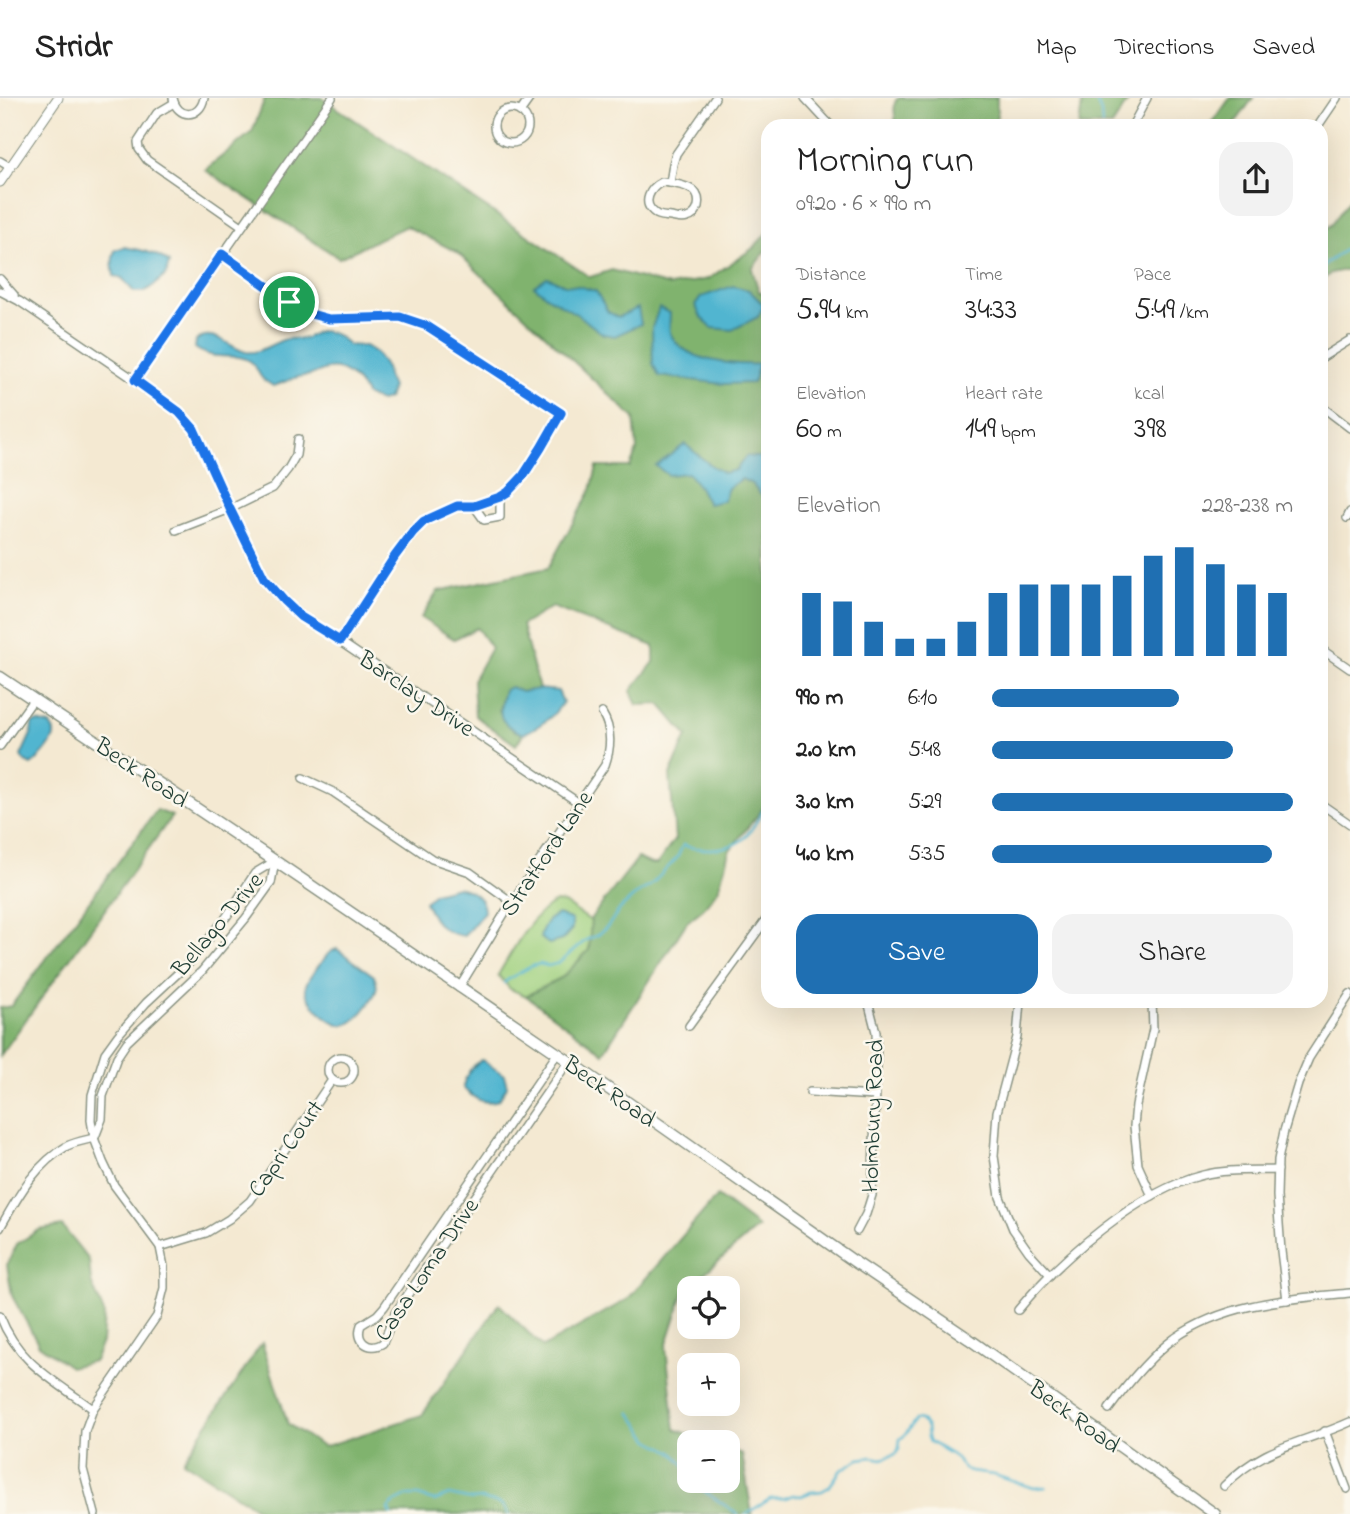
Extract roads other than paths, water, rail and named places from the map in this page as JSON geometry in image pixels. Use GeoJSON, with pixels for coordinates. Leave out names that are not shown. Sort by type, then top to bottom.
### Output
{"type":"FeatureCollection","features":[{"type":"Feature","properties":{"kind":"main road","name":"Beck Road"},"geometry":{"type":"LineString","coordinates":[[0,677],[568,1062],[969,1339],[1215,1514]]}},
{"type":"Feature","properties":{"kind":"street"},"geometry":{"type":"LineString","coordinates":[[204,98],[198,111],[188,114],[179,111],[173,101],[157,113],[138,142],[139,149],[147,160],[242,226]]}},
{"type":"Feature","properties":{"kind":"street"},"geometry":{"type":"LineString","coordinates":[[135,380],[332,98]]}},
{"type":"Feature","properties":{"kind":"street"},"geometry":{"type":"LineString","coordinates":[[520,113],[530,98]]}},
{"type":"Feature","properties":{"kind":"street"},"geometry":{"type":"LineString","coordinates":[[670,183],[676,155],[715,98]]}},
{"type":"Feature","properties":{"kind":"street"},"geometry":{"type":"LineString","coordinates":[[805,98],[813,101],[826,119]]}},
{"type":"Feature","properties":{"kind":"street"},"geometry":{"type":"LineString","coordinates":[[1136,119],[1147,98]]}},
{"type":"Feature","properties":{"kind":"street"},"geometry":{"type":"LineString","coordinates":[[1323,119],[1337,98]]}},
{"type":"Feature","properties":{"kind":"street"},"geometry":{"type":"LineString","coordinates":[[0,182],[55,99]]}},
{"type":"Feature","properties":{"kind":"street"},"geometry":{"type":"LineString","coordinates":[[506,109],[516,109],[520,113],[527,121],[526,133],[518,141],[506,142],[501,139],[494,125],[497,116],[506,109]]}},
{"type":"Feature","properties":{"kind":"street"},"geometry":{"type":"LineString","coordinates":[[0,160],[10,167]]}},
{"type":"Feature","properties":{"kind":"street"},"geometry":{"type":"LineString","coordinates":[[662,182],[670,183],[696,194],[698,208],[691,217],[684,219],[662,216],[650,208],[648,199],[652,189],[662,182]]}},
{"type":"Feature","properties":{"kind":"street"},"geometry":{"type":"LineString","coordinates":[[222,254],[289,302],[311,314],[329,319],[400,317],[427,326],[561,413],[523,476],[508,492],[474,506],[457,506],[424,521],[413,532],[340,641]]}},
{"type":"Feature","properties":{"kind":"street","name":"Barclay Drive"},"geometry":{"type":"LineString","coordinates":[[0,279],[19,301]]}},
{"type":"Feature","properties":{"kind":"street","name":"Barclay Drive"},"geometry":{"type":"LineString","coordinates":[[0,290],[179,412],[194,429],[264,578],[301,617],[579,803]]}},
{"type":"Feature","properties":{"kind":"street"},"geometry":{"type":"LineString","coordinates":[[1328,354],[1350,340]]}},
{"type":"Feature","properties":{"kind":"street"},"geometry":{"type":"LineString","coordinates":[[1328,411],[1350,428]]}},
{"type":"Feature","properties":{"kind":"street"},"geometry":{"type":"LineString","coordinates":[[176,530],[230,509],[273,488],[296,455],[298,439]]}},
{"type":"Feature","properties":{"kind":"street"},"geometry":{"type":"LineString","coordinates":[[474,506],[484,520],[500,517],[500,497]]}},
{"type":"Feature","properties":{"kind":"street"},"geometry":{"type":"LineString","coordinates":[[1328,654],[1350,669]]}},
{"type":"Feature","properties":{"kind":"street"},"geometry":{"type":"LineString","coordinates":[[0,746],[33,700]]}},
{"type":"Feature","properties":{"kind":"street","name":"Stratford Lane"},"geometry":{"type":"LineString","coordinates":[[459,988],[512,902],[605,765],[610,752],[608,722],[603,713]]}},
{"type":"Feature","properties":{"kind":"street"},"geometry":{"type":"LineString","coordinates":[[303,778],[332,792],[432,859],[470,872],[512,902]]}},
{"type":"Feature","properties":{"kind":"street"},"geometry":{"type":"LineString","coordinates":[[1328,809],[1350,824]]}},
{"type":"Feature","properties":{"kind":"street","name":"Bellago Drive"},"geometry":{"type":"LineString","coordinates":[[94,1138],[102,1119],[103,1096],[117,1057],[127,1042],[202,971],[246,918],[271,883],[275,861]]}},
{"type":"Feature","properties":{"kind":"street","name":"Bellago Drive"},"geometry":{"type":"LineString","coordinates":[[95,1514],[83,1469],[85,1431],[93,1409],[157,1316],[164,1288],[164,1267],[160,1247],[114,1185],[103,1162],[91,1120],[92,1095],[105,1053],[118,1035],[146,1003],[191,961],[227,916],[255,873],[275,861]]}},
{"type":"Feature","properties":{"kind":"street"},"geometry":{"type":"LineString","coordinates":[[689,1026],[761,927]]}},
{"type":"Feature","properties":{"kind":"street"},"geometry":{"type":"LineString","coordinates":[[1287,1300],[1277,1196],[1278,1160],[1298,1083],[1309,1058],[1350,994]]}},
{"type":"Feature","properties":{"kind":"street","name":"Holmbury Road"},"geometry":{"type":"LineString","coordinates":[[858,1231],[872,1195],[877,1064],[876,1032],[870,1008]]}},
{"type":"Feature","properties":{"kind":"street"},"geometry":{"type":"LineString","coordinates":[[1019,1008],[1017,1037],[997,1112],[995,1156],[1000,1197],[1013,1228],[1029,1252],[1050,1275]]}},
{"type":"Feature","properties":{"kind":"street"},"geometry":{"type":"LineString","coordinates":[[1152,1008],[1153,1030],[1136,1105],[1135,1126],[1138,1165],[1152,1196]]}},
{"type":"Feature","properties":{"kind":"street","name":"Casa Loma Drive"},"geometry":{"type":"LineString","coordinates":[[556,1054],[384,1307],[361,1325],[359,1334],[366,1346],[375,1347],[383,1343],[395,1313],[568,1062]]}},
{"type":"Feature","properties":{"kind":"street","name":"Capri Court"},"geometry":{"type":"LineString","coordinates":[[160,1247],[206,1233],[229,1219],[250,1201],[332,1080]]}},
{"type":"Feature","properties":{"kind":"street"},"geometry":{"type":"LineString","coordinates":[[810,1092],[876,1096]]}},
{"type":"Feature","properties":{"kind":"street"},"geometry":{"type":"LineString","coordinates":[[0,1228],[20,1193],[39,1168],[69,1145],[94,1138]]}},
{"type":"Feature","properties":{"kind":"street"},"geometry":{"type":"LineString","coordinates":[[1018,1310],[1050,1275],[1142,1201],[1203,1175],[1278,1170]]}},
{"type":"Feature","properties":{"kind":"street"},"geometry":{"type":"LineString","coordinates":[[1109,1409],[1146,1364],[1174,1339],[1195,1326],[1247,1306],[1350,1293]]}},
{"type":"Feature","properties":{"kind":"street"},"geometry":{"type":"LineString","coordinates":[[0,1317],[5,1330],[33,1366],[93,1409]]}},
{"type":"Feature","properties":{"kind":"street"},"geometry":{"type":"LineString","coordinates":[[1224,1486],[1267,1453],[1350,1422]]}},
{"type":"Feature","properties":{"kind":"street"},"geometry":{"type":"LineString","coordinates":[[1325,1431],[1348,1489]]}},
{"type":"Feature","properties":{"kind":"water"},"geometry":{"type":"Polygon","coordinates":[[[124,247],[148,252],[165,260],[169,263],[166,275],[144,292],[134,292],[122,278],[114,276],[112,263],[115,250],[124,247]]]}},
{"type":"Feature","properties":{"kind":"water"},"geometry":{"type":"Polygon","coordinates":[[[547,277],[565,285],[596,291],[608,312],[618,317],[638,308],[641,324],[615,336],[603,334],[534,286],[547,277]]]}},
{"type":"Feature","properties":{"kind":"water"},"geometry":{"type":"Polygon","coordinates":[[[733,286],[749,290],[761,302],[761,311],[758,317],[732,330],[712,328],[701,317],[695,305],[701,297],[733,286]]]}},
{"type":"Feature","properties":{"kind":"water"},"geometry":{"type":"Polygon","coordinates":[[[659,308],[670,313],[671,335],[687,351],[710,360],[759,364],[753,383],[724,384],[659,376],[653,364],[652,328],[659,308]]]}},
{"type":"Feature","properties":{"kind":"water"},"geometry":{"type":"Polygon","coordinates":[[[320,331],[336,335],[348,345],[365,346],[376,353],[386,368],[392,387],[388,399],[380,401],[367,396],[351,376],[333,368],[273,386],[244,358],[210,355],[195,348],[196,341],[208,336],[251,352],[286,339],[302,339],[320,331]]]}},
{"type":"Feature","properties":{"kind":"water"},"geometry":{"type":"Polygon","coordinates":[[[685,444],[724,473],[736,470],[746,456],[761,457],[761,495],[752,484],[742,479],[728,488],[723,501],[708,504],[688,473],[668,475],[656,466],[685,444]]]}},
{"type":"Feature","properties":{"kind":"water"},"geometry":{"type":"Polygon","coordinates":[[[511,687],[521,692],[539,689],[558,691],[563,702],[546,721],[523,734],[508,726],[502,717],[504,690],[511,687]]]}},
{"type":"Feature","properties":{"kind":"water"},"geometry":{"type":"Polygon","coordinates":[[[32,723],[50,725],[54,736],[51,744],[31,765],[21,756],[31,734],[32,723]]]}},
{"type":"Feature","properties":{"kind":"water"},"geometry":{"type":"Polygon","coordinates":[[[457,887],[476,895],[482,902],[484,912],[464,936],[449,932],[439,925],[425,902],[434,893],[457,887]]]}},
{"type":"Feature","properties":{"kind":"water"},"geometry":{"type":"Polygon","coordinates":[[[558,914],[572,920],[572,929],[562,940],[549,944],[540,938],[541,933],[548,921],[558,914]]]}},
{"type":"Feature","properties":{"kind":"water"},"geometry":{"type":"Polygon","coordinates":[[[337,949],[374,976],[377,985],[374,995],[362,1012],[352,1022],[343,1025],[332,1021],[319,1010],[306,991],[306,985],[313,973],[328,954],[337,949]]]}},
{"type":"Feature","properties":{"kind":"water"},"geometry":{"type":"Polygon","coordinates":[[[482,1060],[504,1075],[507,1086],[499,1100],[479,1100],[463,1088],[469,1071],[482,1060]]]}},
{"type":"Feature","properties":{"kind":"waterway"},"geometry":{"type":"LineString","coordinates":[[1095,98],[1102,119]]}},
{"type":"Feature","properties":{"kind":"waterway"},"geometry":{"type":"LineString","coordinates":[[1328,262],[1350,246]]}},
{"type":"Feature","properties":{"kind":"waterway"},"geometry":{"type":"LineString","coordinates":[[504,983],[532,966],[559,963],[586,940],[598,935],[620,909],[651,885],[677,858],[683,845],[711,849],[733,845],[747,836],[761,814]]}},
{"type":"Feature","properties":{"kind":"waterway"},"geometry":{"type":"LineString","coordinates":[[630,1412],[650,1440],[677,1457]]}},
{"type":"Feature","properties":{"kind":"waterway"},"geometry":{"type":"LineString","coordinates":[[746,1514],[770,1499],[822,1491],[829,1487],[841,1470],[859,1459],[882,1459],[896,1454],[900,1439],[916,1419],[921,1420],[927,1427],[930,1442],[952,1455],[966,1470],[994,1475],[1034,1488],[1046,1487]]}},
{"type":"Feature","properties":{"kind":"waterway"},"geometry":{"type":"LineString","coordinates":[[706,1493],[738,1514]]}},
{"type":"Feature","properties":{"kind":"waterway"},"geometry":{"type":"LineString","coordinates":[[391,1514],[389,1509],[393,1503],[407,1496],[434,1501],[449,1495],[501,1504],[509,1514]]}}]}
